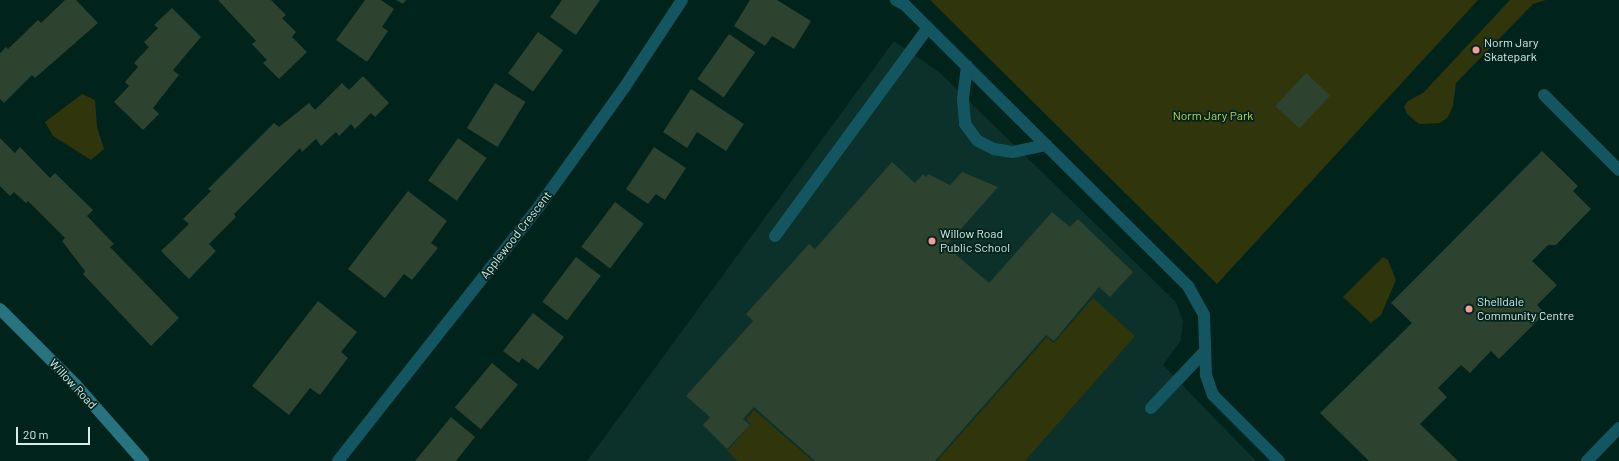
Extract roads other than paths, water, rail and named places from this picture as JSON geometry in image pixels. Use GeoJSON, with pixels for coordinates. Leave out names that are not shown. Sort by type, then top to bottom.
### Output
{"type":"FeatureCollection","features":[{"type":"Feature","properties":{"kind":"main road","name":"Willow Road"},"geometry":{"type":"LineString","coordinates":[[0,309],[75,384],[143,461]]}},
{"type":"Feature","properties":{"kind":"street","name":"Applewood Crescent"},"geometry":{"type":"LineString","coordinates":[[338,461],[540,205],[624,88],[682,0]]}},
{"type":"Feature","properties":{"kind":"street"},"geometry":{"type":"LineString","coordinates":[[900,3],[967,66],[1188,286],[1204,315],[1204,352],[1206,375],[1213,395],[1279,461]]}},
{"type":"Feature","properties":{"kind":"street"},"geometry":{"type":"LineString","coordinates":[[775,236],[928,28]]}},
{"type":"Feature","properties":{"kind":"street"},"geometry":{"type":"LineString","coordinates":[[967,66],[963,99],[965,124],[978,141],[994,149],[1013,152],[1046,145]]}},
{"type":"Feature","properties":{"kind":"street"},"geometry":{"type":"LineString","coordinates":[[1544,94],[1619,170]]}},
{"type":"Feature","properties":{"kind":"street"},"geometry":{"type":"LineString","coordinates":[[1151,408],[1204,352]]}},
{"type":"Feature","properties":{"kind":"street"},"geometry":{"type":"LineString","coordinates":[[1587,461],[1619,428]]}},
{"type":"Feature","properties":{"kind":"place","name":"Norm Jary Skatepark"},"geometry":{"type":"Point","coordinates":[1476,50]}},
{"type":"Feature","properties":{"kind":"place","name":"Willow Road Public School"},"geometry":{"type":"Point","coordinates":[932,241]}},
{"type":"Feature","properties":{"kind":"place","name":"Shelldale Community Centre"},"geometry":{"type":"Point","coordinates":[1469,309]}},
{"type":"Feature","properties":{"kind":"park label","name":"Norm Jary Park"},"geometry":{"type":"Point","coordinates":[1213,116]}}]}
